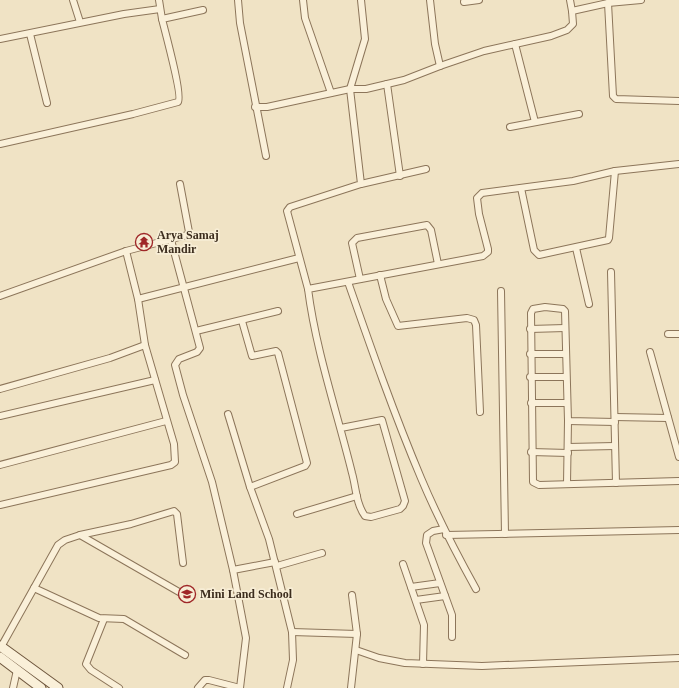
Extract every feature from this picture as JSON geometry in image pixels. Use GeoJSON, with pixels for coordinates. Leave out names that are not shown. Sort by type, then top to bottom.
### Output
{"type":"FeatureCollection","features":[{"type":"Feature","properties":{"kind":"main road"},"geometry":{"type":"LineString","coordinates":[[1,646],[58,688]]}},
{"type":"Feature","properties":{"kind":"main road"},"geometry":{"type":"LineString","coordinates":[[0,657],[41,688]]}},
{"type":"Feature","properties":{"kind":"street"},"geometry":{"type":"LineString","coordinates":[[73,0],[80,22]]}},
{"type":"Feature","properties":{"kind":"street"},"geometry":{"type":"LineString","coordinates":[[0,144],[133,114],[179,101],[178,87],[162,20],[159,0]]}},
{"type":"Feature","properties":{"kind":"street"},"geometry":{"type":"LineString","coordinates":[[238,0],[240,23],[255,107],[266,156]]}},
{"type":"Feature","properties":{"kind":"street"},"geometry":{"type":"LineString","coordinates":[[303,0],[305,18],[331,93]]}},
{"type":"Feature","properties":{"kind":"street"},"geometry":{"type":"LineString","coordinates":[[361,0],[365,39],[350,89],[361,184]]}},
{"type":"Feature","properties":{"kind":"street"},"geometry":{"type":"LineString","coordinates":[[430,0],[435,44],[440,66]]}},
{"type":"Feature","properties":{"kind":"street"},"geometry":{"type":"LineString","coordinates":[[464,2],[479,0]]}},
{"type":"Feature","properties":{"kind":"street"},"geometry":{"type":"LineString","coordinates":[[255,107],[267,107],[350,89],[366,89],[387,84],[418,75],[484,51],[567,30],[573,24],[570,0]]}},
{"type":"Feature","properties":{"kind":"street"},"geometry":{"type":"LineString","coordinates":[[572,11],[608,3],[640,0]]}},
{"type":"Feature","properties":{"kind":"street"},"geometry":{"type":"LineString","coordinates":[[608,3],[613,96],[616,99],[679,101]]}},
{"type":"Feature","properties":{"kind":"street"},"geometry":{"type":"LineString","coordinates":[[0,39],[30,34],[80,22],[160,8]]}},
{"type":"Feature","properties":{"kind":"street"},"geometry":{"type":"LineString","coordinates":[[162,20],[203,10]]}},
{"type":"Feature","properties":{"kind":"street"},"geometry":{"type":"LineString","coordinates":[[30,34],[47,103]]}},
{"type":"Feature","properties":{"kind":"street"},"geometry":{"type":"LineString","coordinates":[[515,44],[535,122]]}},
{"type":"Feature","properties":{"kind":"street"},"geometry":{"type":"LineString","coordinates":[[387,84],[400,176]]}},
{"type":"Feature","properties":{"kind":"street"},"geometry":{"type":"LineString","coordinates":[[510,127],[579,114]]}},
{"type":"Feature","properties":{"kind":"street"},"geometry":{"type":"LineString","coordinates":[[308,289],[471,259],[487,254],[488,249],[479,214],[479,195],[486,192],[573,181],[615,171],[679,164]]}},
{"type":"Feature","properties":{"kind":"street"},"geometry":{"type":"LineString","coordinates":[[341,428],[382,420],[404,501],[403,506],[395,512],[371,517],[365,516],[362,512],[323,364],[308,289],[299,258],[288,208],[361,184],[426,169]]}},
{"type":"Feature","properties":{"kind":"street"},"geometry":{"type":"LineString","coordinates":[[521,188],[535,252],[539,255],[606,242],[610,238],[615,171]]}},
{"type":"Feature","properties":{"kind":"street"},"geometry":{"type":"LineString","coordinates":[[0,296],[126,251],[186,236],[189,233],[180,184]]}},
{"type":"Feature","properties":{"kind":"street"},"geometry":{"type":"LineString","coordinates":[[360,279],[352,243],[357,238],[426,225],[431,230],[438,264]]}},
{"type":"Feature","properties":{"kind":"street"},"geometry":{"type":"LineString","coordinates":[[171,240],[200,350],[179,359],[175,365],[183,395],[212,482],[233,570],[246,638],[240,688],[209,680],[205,680],[198,688]]}},
{"type":"Feature","properties":{"kind":"street"},"geometry":{"type":"LineString","coordinates":[[576,248],[589,304]]}},
{"type":"Feature","properties":{"kind":"street"},"geometry":{"type":"LineString","coordinates":[[0,505],[174,464],[176,460],[174,444],[166,421],[145,345],[138,299],[126,251]]}},
{"type":"Feature","properties":{"kind":"street"},"geometry":{"type":"LineString","coordinates":[[138,299],[299,258]]}},
{"type":"Feature","properties":{"kind":"street"},"geometry":{"type":"LineString","coordinates":[[611,272],[616,483]]}},
{"type":"Feature","properties":{"kind":"street"},"geometry":{"type":"LineString","coordinates":[[380,275],[386,299],[398,326],[467,318],[474,320],[476,325],[480,412]]}},
{"type":"Feature","properties":{"kind":"street"},"geometry":{"type":"LineString","coordinates":[[348,282],[395,416],[445,532],[476,589]]}},
{"type":"Feature","properties":{"kind":"street"},"geometry":{"type":"LineString","coordinates":[[501,291],[506,534]]}},
{"type":"Feature","properties":{"kind":"street"},"geometry":{"type":"LineString","coordinates":[[567,484],[568,421],[564,310],[545,307],[532,310],[530,329],[532,482],[535,484],[567,484],[679,481]]}},
{"type":"Feature","properties":{"kind":"street"},"geometry":{"type":"LineString","coordinates":[[196,331],[278,311]]}},
{"type":"Feature","properties":{"kind":"street"},"geometry":{"type":"LineString","coordinates":[[242,321],[252,356],[276,351],[278,353],[307,463],[305,466],[250,487]]}},
{"type":"Feature","properties":{"kind":"street"},"geometry":{"type":"LineString","coordinates":[[530,329],[565,328]]}},
{"type":"Feature","properties":{"kind":"street"},"geometry":{"type":"LineString","coordinates":[[668,334],[679,334]]}},
{"type":"Feature","properties":{"kind":"street"},"geometry":{"type":"LineString","coordinates":[[0,389],[110,358],[145,345]]}},
{"type":"Feature","properties":{"kind":"street"},"geometry":{"type":"LineString","coordinates":[[650,352],[679,457]]}},
{"type":"Feature","properties":{"kind":"street"},"geometry":{"type":"LineString","coordinates":[[530,354],[566,354]]}},
{"type":"Feature","properties":{"kind":"street"},"geometry":{"type":"LineString","coordinates":[[530,377],[566,377]]}},
{"type":"Feature","properties":{"kind":"street"},"geometry":{"type":"LineString","coordinates":[[0,416],[154,380]]}},
{"type":"Feature","properties":{"kind":"street"},"geometry":{"type":"LineString","coordinates":[[531,403],[567,403]]}},
{"type":"Feature","properties":{"kind":"street"},"geometry":{"type":"LineString","coordinates":[[228,414],[250,487],[276,564],[292,632],[294,656],[287,688]]}},
{"type":"Feature","properties":{"kind":"street"},"geometry":{"type":"LineString","coordinates":[[568,421],[668,418]]}},
{"type":"Feature","properties":{"kind":"street"},"geometry":{"type":"LineString","coordinates":[[0,465],[166,421]]}},
{"type":"Feature","properties":{"kind":"street"},"geometry":{"type":"LineString","coordinates":[[532,452],[615,446]]}},
{"type":"Feature","properties":{"kind":"street"},"geometry":{"type":"LineString","coordinates":[[297,514],[357,496]]}},
{"type":"Feature","properties":{"kind":"street"},"geometry":{"type":"LineString","coordinates":[[1,646],[58,545],[65,540],[80,535],[131,524],[174,511],[177,514],[183,563]]}},
{"type":"Feature","properties":{"kind":"street"},"geometry":{"type":"LineString","coordinates":[[452,638],[452,615],[426,538],[430,532],[506,534],[679,530]]}},
{"type":"Feature","properties":{"kind":"street"},"geometry":{"type":"LineString","coordinates":[[80,535],[186,596]]}},
{"type":"Feature","properties":{"kind":"street"},"geometry":{"type":"LineString","coordinates":[[233,570],[276,564],[322,553]]}},
{"type":"Feature","properties":{"kind":"street"},"geometry":{"type":"LineString","coordinates":[[403,564],[425,630],[423,664]]}},
{"type":"Feature","properties":{"kind":"street"},"geometry":{"type":"LineString","coordinates":[[411,587],[440,583]]}},
{"type":"Feature","properties":{"kind":"street"},"geometry":{"type":"LineString","coordinates":[[34,588],[104,619],[124,619],[185,655]]}},
{"type":"Feature","properties":{"kind":"street"},"geometry":{"type":"LineString","coordinates":[[351,688],[357,634],[352,595]]}},
{"type":"Feature","properties":{"kind":"street"},"geometry":{"type":"LineString","coordinates":[[416,600],[445,596]]}},
{"type":"Feature","properties":{"kind":"street"},"geometry":{"type":"LineString","coordinates":[[104,619],[86,664],[90,670],[119,688]]}},
{"type":"Feature","properties":{"kind":"street"},"geometry":{"type":"LineString","coordinates":[[292,632],[357,634]]}},
{"type":"Feature","properties":{"kind":"street"},"geometry":{"type":"LineString","coordinates":[[356,650],[392,661],[423,664],[482,666],[679,658]]}},
{"type":"Feature","properties":{"kind":"street"},"geometry":{"type":"LineString","coordinates":[[13,688],[17,670]]}},
{"type":"Feature","properties":{"kind":"place","name":"Arya Samaj Mandir"},"geometry":{"type":"Point","coordinates":[144,242]}},
{"type":"Feature","properties":{"kind":"place","name":"Mini Land School"},"geometry":{"type":"Point","coordinates":[187,594]}}]}
